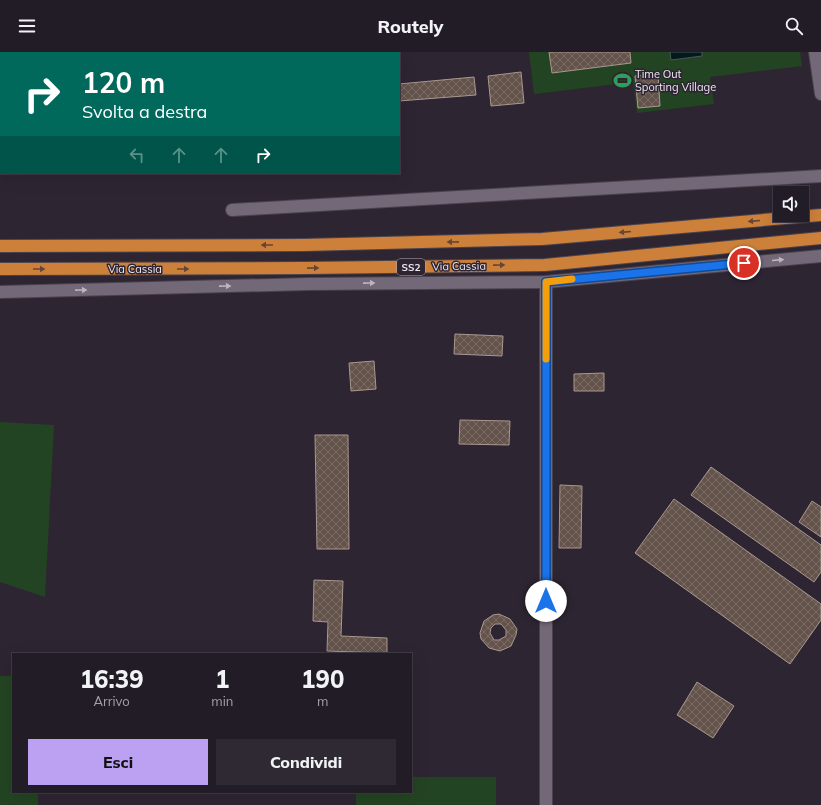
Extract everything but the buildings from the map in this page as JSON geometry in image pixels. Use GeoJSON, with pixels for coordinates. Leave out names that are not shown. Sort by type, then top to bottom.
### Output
{"type":"FeatureCollection","features":[{"type":"Feature","properties":{"kind":"highway","name":"SS2"},"geometry":{"type":"LineString","coordinates":[[0,246],[304,245],[542,239],[821,215]]}},
{"type":"Feature","properties":{"kind":"highway","name":"Via Cassia"},"geometry":{"type":"LineString","coordinates":[[0,269],[304,268],[546,265],[821,238]]}},
{"type":"Feature","properties":{"kind":"street"},"geometry":{"type":"LineString","coordinates":[[816,52],[821,94]]}},
{"type":"Feature","properties":{"kind":"street"},"geometry":{"type":"LineString","coordinates":[[232,210],[821,176]]}},
{"type":"Feature","properties":{"kind":"street"},"geometry":{"type":"LineString","coordinates":[[0,292],[308,284],[546,282],[821,256]]}},
{"type":"Feature","properties":{"kind":"street"},"geometry":{"type":"LineString","coordinates":[[546,282],[546,805]]}},
{"type":"Feature","properties":{"kind":"green space","name":"Time Out Sporting Village"},"geometry":{"type":"Polygon","coordinates":[[[529,52],[800,52],[802,66],[710,77],[714,104],[637,113],[633,82],[534,94],[529,52]]]}},
{"type":"Feature","properties":{"kind":"green space"},"geometry":{"type":"Polygon","coordinates":[[[0,422],[54,425],[45,597],[0,582],[0,422]]]}},
{"type":"Feature","properties":{"kind":"green space"},"geometry":{"type":"Polygon","coordinates":[[[0,676],[12,676],[12,793],[38,793],[38,805],[0,805],[0,676]]]}},
{"type":"Feature","properties":{"kind":"green space"},"geometry":{"type":"Polygon","coordinates":[[[412,777],[496,777],[496,805],[356,805],[356,793],[412,793],[412,777]]]}},
{"type":"Feature","properties":{"kind":"shaded area"},"geometry":{"type":"Polygon","coordinates":[[[670,52],[702,52],[702,56],[671,60],[670,52]]]}},
{"type":"Feature","properties":{"kind":"slow traffic"},"geometry":{"type":"LineString","coordinates":[[546,359],[546,282],[572,279]]}},
{"type":"Feature","properties":{"kind":"place","name":"Time Out Sporting Village"},"geometry":{"type":"Point","coordinates":[622,80]}},
{"type":"Feature","properties":{"kind":"route"},"geometry":{"type":"LineString","coordinates":[[546,601],[546,282],[744,263]]}}]}
